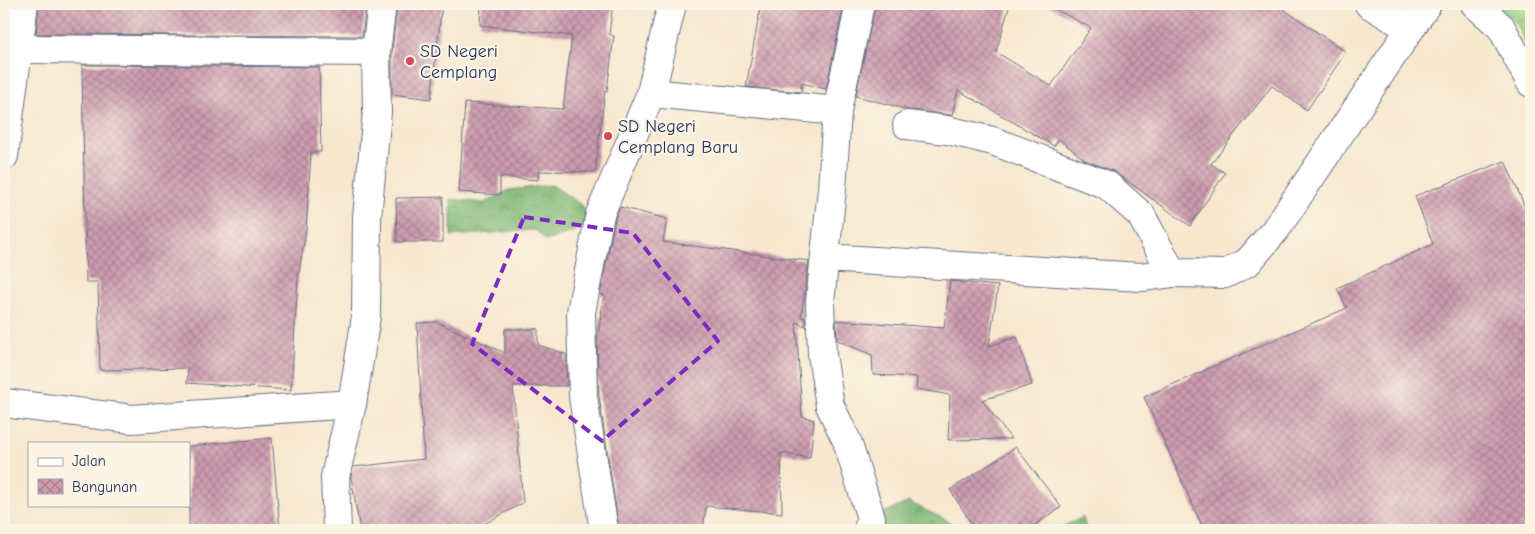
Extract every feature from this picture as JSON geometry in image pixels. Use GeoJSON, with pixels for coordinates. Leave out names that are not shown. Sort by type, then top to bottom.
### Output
{"type":"FeatureCollection","features":[{"type":"Feature","properties":{"kind":"street"},"geometry":{"type":"LineString","coordinates":[[4,156],[24,4]]}},
{"type":"Feature","properties":{"kind":"street"},"geometry":{"type":"LineString","coordinates":[[337,530],[335,477],[352,404],[366,317],[366,216],[377,112],[376,52],[382,4]]}},
{"type":"Feature","properties":{"kind":"street"},"geometry":{"type":"LineString","coordinates":[[604,530],[583,396],[581,312],[600,214],[651,93],[672,4]]}},
{"type":"Feature","properties":{"kind":"street"},"geometry":{"type":"LineString","coordinates":[[860,4],[837,111],[820,311],[822,354],[830,406],[847,441],[871,518],[868,530]]}},
{"type":"Feature","properties":{"kind":"street"},"geometry":{"type":"LineString","coordinates":[[1369,4],[1409,28]]}},
{"type":"Feature","properties":{"kind":"street"},"geometry":{"type":"LineString","coordinates":[[825,258],[1141,277],[1172,274],[1225,274],[1248,262],[1276,229],[1409,28],[1427,4]]}},
{"type":"Feature","properties":{"kind":"street"},"geometry":{"type":"LineString","coordinates":[[1475,4],[1501,27],[1531,83]]}},
{"type":"Feature","properties":{"kind":"street"},"geometry":{"type":"LineString","coordinates":[[19,49],[376,52]]}},
{"type":"Feature","properties":{"kind":"street"},"geometry":{"type":"LineString","coordinates":[[651,93],[837,111]]}},
{"type":"Feature","properties":{"kind":"street"},"geometry":{"type":"LineString","coordinates":[[907,124],[947,130],[993,141],[1107,186],[1141,215],[1172,274]]}},
{"type":"Feature","properties":{"kind":"street"},"geometry":{"type":"LineString","coordinates":[[4,403],[132,419],[352,404]]}},
{"type":"Feature","properties":{"kind":"highlighted area"},"geometry":{"type":"Polygon","coordinates":[[[524,217],[633,233],[718,341],[602,441],[472,344],[524,217]]]}},
{"type":"Feature","properties":{"kind":"green space"},"geometry":{"type":"Polygon","coordinates":[[[1491,4],[1531,4],[1531,57],[1517,23],[1491,4]]]}},
{"type":"Feature","properties":{"kind":"green space"},"geometry":{"type":"Polygon","coordinates":[[[552,185],[583,206],[588,226],[546,241],[535,230],[451,236],[451,199],[484,203],[509,190],[552,185]]]}},
{"type":"Feature","properties":{"kind":"green space"},"geometry":{"type":"Polygon","coordinates":[[[909,502],[950,522],[961,530],[878,530],[881,514],[909,502]]]}},
{"type":"Feature","properties":{"kind":"green space"},"geometry":{"type":"Polygon","coordinates":[[[1083,517],[1086,530],[1055,530],[1083,517]]]}},
{"type":"Feature","properties":{"kind":"building"},"geometry":{"type":"Polygon","coordinates":[[[39,4],[366,4],[362,36],[36,34],[39,4]]]}},
{"type":"Feature","properties":{"kind":"building"},"geometry":{"type":"Polygon","coordinates":[[[397,4],[442,4],[431,99],[392,94],[392,53],[397,4]]]}},
{"type":"Feature","properties":{"kind":"building"},"geometry":{"type":"Polygon","coordinates":[[[481,4],[613,4],[609,34],[614,36],[595,172],[539,171],[538,180],[500,177],[500,195],[459,192],[465,103],[563,109],[572,36],[480,25],[481,4]]]}},
{"type":"Feature","properties":{"kind":"building"},"geometry":{"type":"Polygon","coordinates":[[[761,4],[844,4],[826,89],[802,83],[801,92],[746,87],[761,4]]]}},
{"type":"Feature","properties":{"kind":"building"},"geometry":{"type":"Polygon","coordinates":[[[875,4],[1010,4],[996,52],[1051,86],[1091,28],[1046,4],[1276,4],[1346,52],[1307,110],[1272,86],[1211,164],[1225,173],[1190,226],[1113,171],[1085,160],[1059,139],[1054,146],[958,90],[952,115],[909,110],[856,96],[875,4]]]}},
{"type":"Feature","properties":{"kind":"building"},"geometry":{"type":"Polygon","coordinates":[[[82,65],[319,67],[321,152],[311,152],[306,230],[298,278],[291,390],[187,383],[188,368],[100,370],[98,282],[86,282],[82,65]]]}},
{"type":"Feature","properties":{"kind":"building"},"geometry":{"type":"Polygon","coordinates":[[[1505,161],[1531,221],[1531,530],[1204,530],[1144,397],[1347,308],[1337,288],[1433,244],[1415,196],[1505,161]]]}},
{"type":"Feature","properties":{"kind":"building"},"geometry":{"type":"Polygon","coordinates":[[[443,197],[443,242],[397,242],[396,198],[443,197]]]}},
{"type":"Feature","properties":{"kind":"building"},"geometry":{"type":"Polygon","coordinates":[[[620,207],[667,219],[663,242],[809,261],[801,317],[805,318],[805,326],[796,322],[802,416],[814,420],[810,458],[781,453],[782,513],[706,506],[703,530],[619,530],[599,396],[597,341],[604,295],[600,294],[615,219],[620,207]]]}},
{"type":"Feature","properties":{"kind":"building"},"geometry":{"type":"Polygon","coordinates":[[[950,281],[998,286],[989,346],[1017,337],[1032,385],[982,400],[1011,439],[948,440],[950,395],[916,389],[917,377],[873,375],[872,355],[837,340],[836,320],[944,328],[950,281]]]}},
{"type":"Feature","properties":{"kind":"building"},"geometry":{"type":"Polygon","coordinates":[[[437,322],[505,353],[505,329],[538,329],[538,345],[566,354],[567,386],[513,386],[523,503],[473,530],[360,530],[351,477],[353,467],[424,459],[417,323],[437,322]]]}},
{"type":"Feature","properties":{"kind":"building"},"geometry":{"type":"Polygon","coordinates":[[[272,438],[280,530],[189,530],[190,446],[272,438]]]}},
{"type":"Feature","properties":{"kind":"building"},"geometry":{"type":"Polygon","coordinates":[[[1016,447],[1061,507],[1028,530],[976,530],[950,490],[1016,447]]]}},
{"type":"Feature","properties":{"kind":"place","name":"SD Negeri Cemplang"},"geometry":{"type":"Point","coordinates":[410,61]}},
{"type":"Feature","properties":{"kind":"place","name":"SD Negeri Cemplang Baru"},"geometry":{"type":"Point","coordinates":[608,136]}}]}
